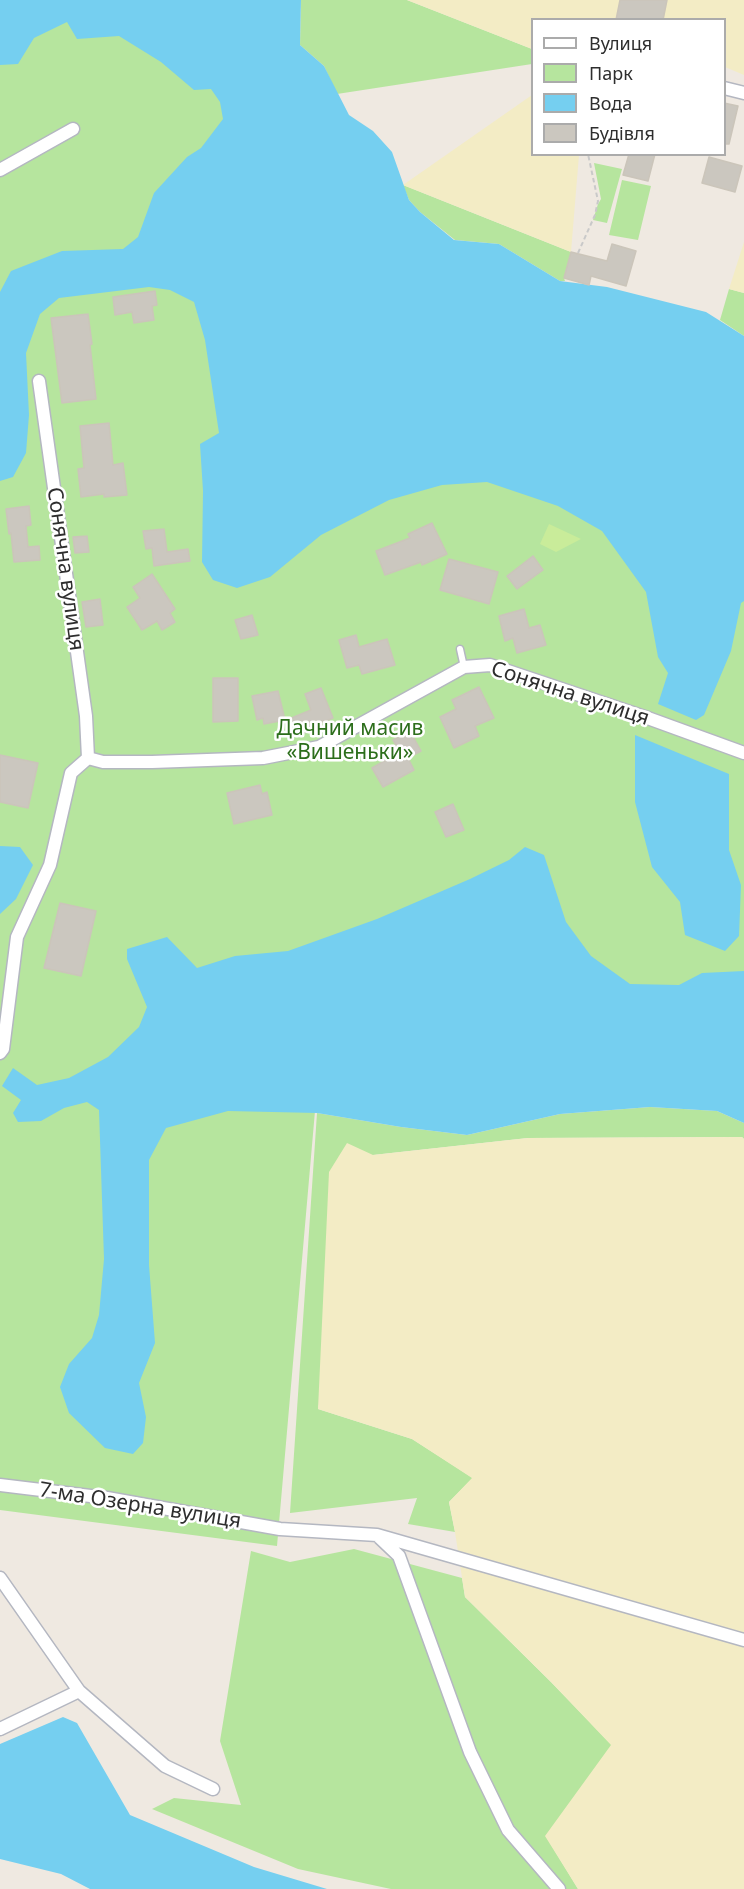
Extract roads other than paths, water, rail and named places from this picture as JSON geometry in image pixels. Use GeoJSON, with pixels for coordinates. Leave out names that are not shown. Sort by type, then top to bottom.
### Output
{"type":"FeatureCollection","features":[{"type":"Feature","properties":{"kind":"street"},"geometry":{"type":"LineString","coordinates":[[726,88],[744,93]]}},
{"type":"Feature","properties":{"kind":"street"},"geometry":{"type":"LineString","coordinates":[[0,170],[73,129]]}},
{"type":"Feature","properties":{"kind":"street","name":"Сонячна вулиця"},"geometry":{"type":"LineString","coordinates":[[39,381],[86,717],[88,758],[103,762],[263,758],[319,747],[464,668],[489,665],[744,753]]}},
{"type":"Feature","properties":{"kind":"street"},"geometry":{"type":"LineString","coordinates":[[0,1053],[3,1048],[17,938],[50,865],[71,773],[88,758]]}},
{"type":"Feature","properties":{"kind":"street","name":"7-ма Озерна вулиця"},"geometry":{"type":"LineString","coordinates":[[0,1485],[107,1498],[280,1529],[377,1535],[744,1640]]}},
{"type":"Feature","properties":{"kind":"street"},"geometry":{"type":"LineString","coordinates":[[377,1535],[399,1556],[470,1752],[508,1830],[559,1889]]}},
{"type":"Feature","properties":{"kind":"street"},"geometry":{"type":"LineString","coordinates":[[0,1578],[79,1691],[165,1766],[213,1789]]}},
{"type":"Feature","properties":{"kind":"street"},"geometry":{"type":"LineString","coordinates":[[0,1729],[79,1691]]}},
{"type":"Feature","properties":{"kind":"lane"},"geometry":{"type":"LineString","coordinates":[[460,649],[464,668]]}},
{"type":"Feature","properties":{"kind":"water"},"geometry":{"type":"Polygon","coordinates":[[[0,0],[301,0],[300,45],[324,66],[349,115],[373,131],[392,152],[409,200],[454,240],[499,244],[560,281],[607,287],[706,312],[744,336],[744,601],[741,603],[731,651],[704,715],[696,720],[658,704],[668,673],[658,657],[646,592],[602,531],[558,506],[487,482],[442,485],[389,500],[321,535],[270,577],[237,588],[213,580],[202,562],[203,491],[200,444],[219,433],[205,340],[194,302],[170,290],[149,287],[59,298],[40,314],[26,353],[29,415],[26,453],[13,477],[0,481],[0,292],[11,271],[62,251],[123,249],[138,237],[154,193],[187,157],[201,148],[223,119],[220,102],[211,89],[194,90],[161,62],[119,36],[77,39],[67,22],[34,38],[18,64],[0,65],[0,0]]]}},
{"type":"Feature","properties":{"kind":"water"},"geometry":{"type":"Polygon","coordinates":[[[635,735],[729,774],[729,850],[741,885],[739,936],[725,951],[685,935],[680,902],[652,867],[635,802],[635,735]]]}},
{"type":"Feature","properties":{"kind":"water"},"geometry":{"type":"Polygon","coordinates":[[[0,846],[20,847],[33,865],[16,899],[0,914],[0,846]]]}},
{"type":"Feature","properties":{"kind":"water"},"geometry":{"type":"Polygon","coordinates":[[[525,847],[544,855],[566,922],[591,956],[630,984],[679,985],[702,973],[744,971],[744,1123],[717,1111],[650,1107],[560,1114],[467,1135],[317,1113],[228,1111],[166,1128],[149,1160],[149,1265],[155,1343],[139,1383],[146,1417],[143,1443],[133,1454],[105,1448],[69,1413],[60,1387],[69,1364],[92,1338],[99,1315],[104,1259],[99,1110],[87,1102],[64,1108],[41,1121],[18,1122],[13,1113],[21,1100],[2,1086],[13,1068],[37,1085],[69,1078],[108,1057],[139,1027],[147,1007],[127,959],[127,949],[167,937],[197,968],[235,956],[288,951],[377,919],[470,879],[509,860],[525,847]]]}},
{"type":"Feature","properties":{"kind":"water"},"geometry":{"type":"Polygon","coordinates":[[[63,1717],[77,1723],[130,1815],[254,1867],[327,1889],[90,1889],[61,1874],[0,1859],[0,1744],[63,1717]]]}},
{"type":"Feature","properties":{"kind":"park label","name":"Дачний масив «Вишеньки»"},"geometry":{"type":"Point","coordinates":[350,741]}}]}
